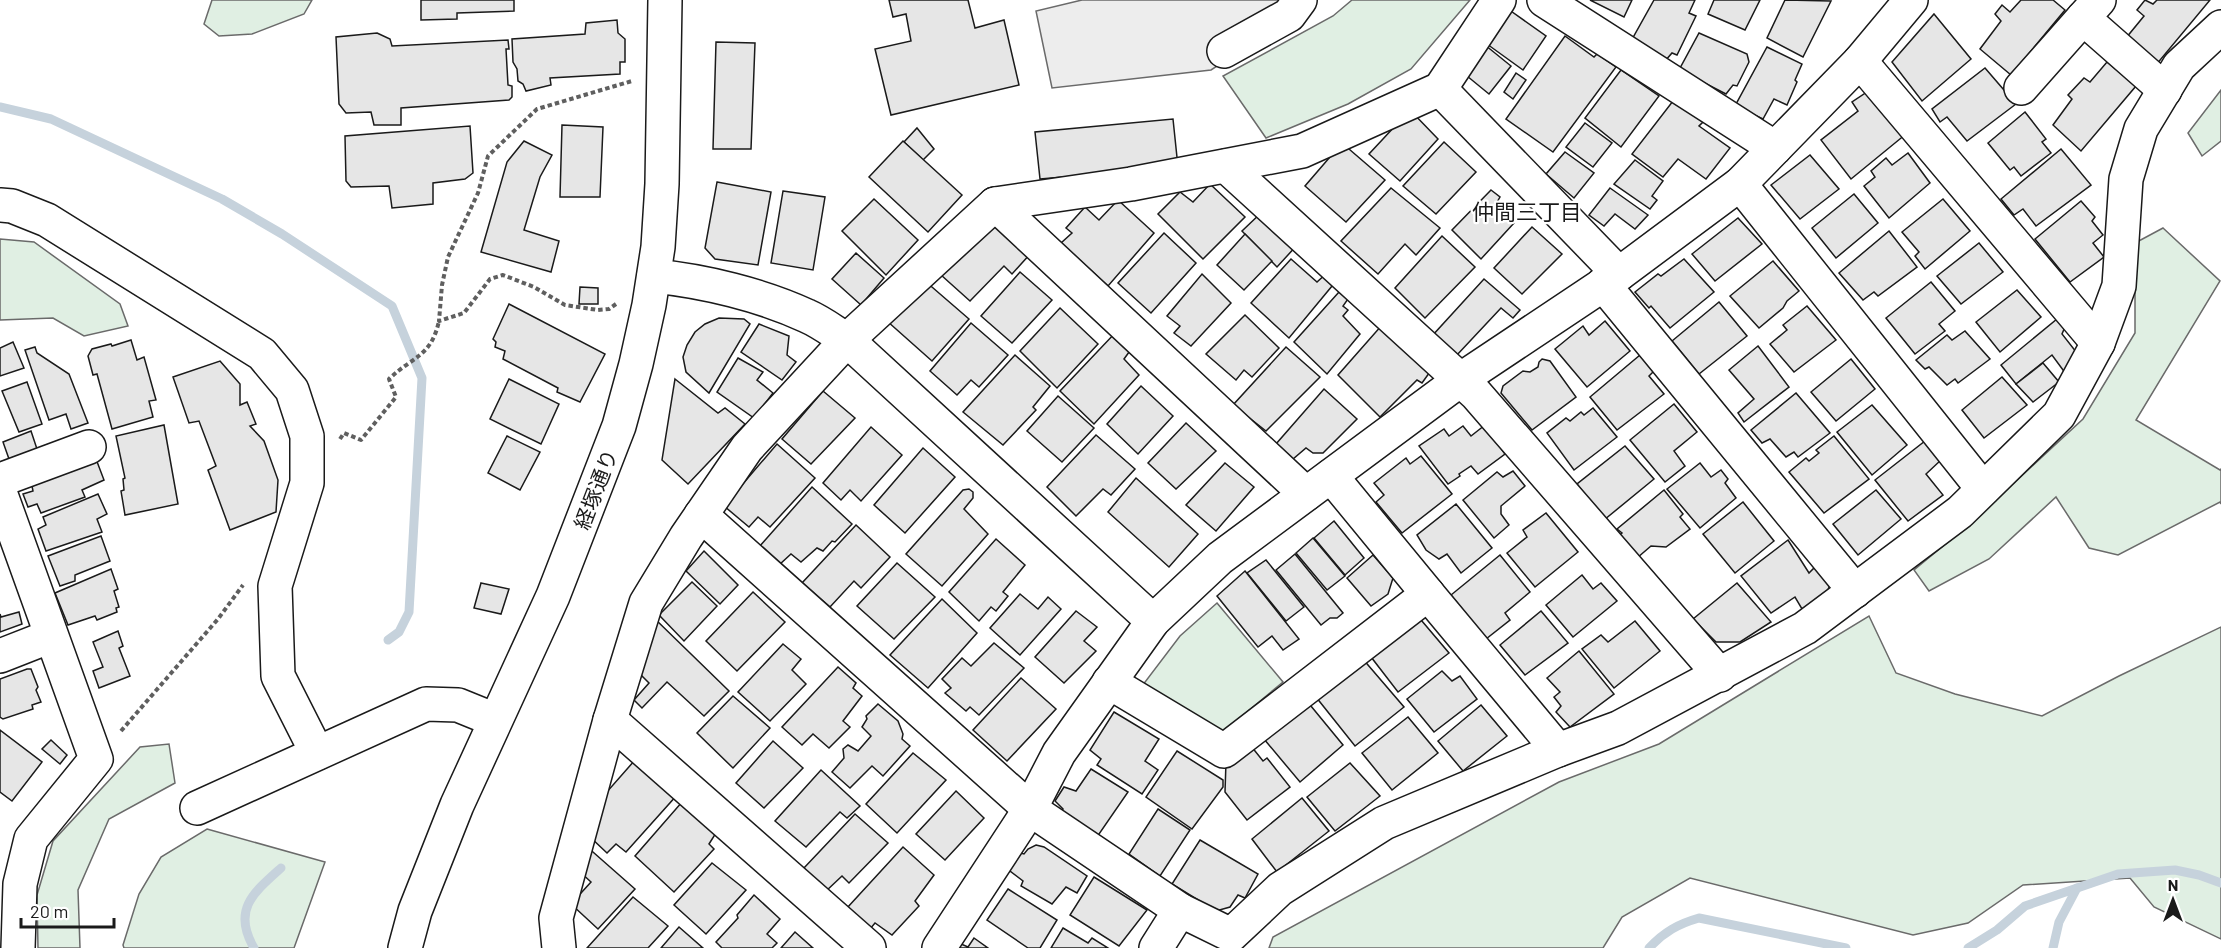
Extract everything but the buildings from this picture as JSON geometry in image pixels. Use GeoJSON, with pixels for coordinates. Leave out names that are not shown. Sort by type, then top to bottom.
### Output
{"type":"FeatureCollection","features":[{"type":"Feature","properties":{"kind":"street","name":"経塚通り"},"geometry":{"type":"LineString","coordinates":[[405,948],[415,911],[457,805],[553,596],[619,426],[636,364],[654,276],[662,184],[665,0]]}},
{"type":"Feature","properties":{"kind":"street"},"geometry":{"type":"LineString","coordinates":[[1224,51],[1289,15],[1300,0]]}},
{"type":"Feature","properties":{"kind":"street"},"geometry":{"type":"LineString","coordinates":[[559,948],[556,918],[610,720],[646,603],[700,515],[747,448],[847,340],[995,204],[1131,184],[1302,151],[1440,89],[1499,0]]}},
{"type":"Feature","properties":{"kind":"street"},"geometry":{"type":"LineString","coordinates":[[1544,0],[1775,148]]}},
{"type":"Feature","properties":{"kind":"street"},"geometry":{"type":"LineString","coordinates":[[939,948],[1030,809],[1059,753],[1153,621],[1220,558],[1460,380],[1611,279],[1740,184],[1860,61],[1903,2]]}},
{"type":"Feature","properties":{"kind":"street"},"geometry":{"type":"LineString","coordinates":[[2021,88],[2091,9],[2165,90]]}},
{"type":"Feature","properties":{"kind":"street"},"geometry":{"type":"LineString","coordinates":[[700,515],[1030,809],[1180,910],[1231,935],[1280,889],[1384,823],[1558,750],[1618,728],[1805,628],[1960,512],[2059,415],[2098,343],[2119,286],[2126,179],[2141,129],[2179,66],[2221,27]]}},
{"type":"Feature","properties":{"kind":"street"},"geometry":{"type":"LineString","coordinates":[[1860,61],[2098,343]]}},
{"type":"Feature","properties":{"kind":"street"},"geometry":{"type":"LineString","coordinates":[[1440,89],[1611,279],[1855,591]]}},
{"type":"Feature","properties":{"kind":"street"},"geometry":{"type":"LineString","coordinates":[[1226,166],[1476,394],[1720,675]]}},
{"type":"Feature","properties":{"kind":"street"},"geometry":{"type":"LineString","coordinates":[[1740,184],[1983,489]]}},
{"type":"Feature","properties":{"kind":"street"},"geometry":{"type":"LineString","coordinates":[[995,204],[1319,485],[1428,594],[1558,750]]}},
{"type":"Feature","properties":{"kind":"street"},"geometry":{"type":"LineString","coordinates":[[0,205],[12,206],[46,220],[262,354],[292,390],[307,436],[307,483],[274,586],[278,676],[317,753]]}},
{"type":"Feature","properties":{"kind":"street"},"geometry":{"type":"LineString","coordinates":[[654,276],[685,279],[769,301],[809,317],[847,340],[1153,621]]}},
{"type":"Feature","properties":{"kind":"street"},"geometry":{"type":"LineString","coordinates":[[0,480],[89,447]]}},
{"type":"Feature","properties":{"kind":"street"},"geometry":{"type":"LineString","coordinates":[[0,492],[96,759],[31,839],[20,884],[18,948]]}},
{"type":"Feature","properties":{"kind":"street"},"geometry":{"type":"LineString","coordinates":[[1109,682],[1224,751],[1428,594]]}},
{"type":"Feature","properties":{"kind":"street"},"geometry":{"type":"LineString","coordinates":[[0,656],[51,636]]}},
{"type":"Feature","properties":{"kind":"street"},"geometry":{"type":"LineString","coordinates":[[197,808],[426,704],[458,705],[495,720]]}},
{"type":"Feature","properties":{"kind":"street"},"geometry":{"type":"LineString","coordinates":[[610,720],[869,948]]}},
{"type":"Feature","properties":{"kind":"street"},"geometry":{"type":"LineString","coordinates":[[1156,948],[1180,910]]}},
{"type":"Feature","properties":{"kind":"path"},"geometry":{"type":"LineString","coordinates":[[337,442],[344,434],[361,440],[396,397],[389,379],[401,367],[424,353],[435,339],[448,257],[478,193],[488,156],[537,109],[635,80]]}},
{"type":"Feature","properties":{"kind":"path"},"geometry":{"type":"LineString","coordinates":[[439,321],[464,313],[490,279],[503,275],[534,287],[565,305],[598,310],[609,309],[618,302]]}},
{"type":"Feature","properties":{"kind":"path"},"geometry":{"type":"LineString","coordinates":[[96,759],[218,618]]}},
{"type":"Feature","properties":{"kind":"green space"},"geometry":{"type":"Polygon","coordinates":[[[212,0],[312,0],[304,14],[252,34],[219,36],[204,24],[212,0]]]}},
{"type":"Feature","properties":{"kind":"green space"},"geometry":{"type":"Polygon","coordinates":[[[1352,0],[1470,0],[1411,69],[1348,104],[1266,138],[1223,76],[1333,16],[1352,0]]]}},
{"type":"Feature","properties":{"kind":"green space"},"geometry":{"type":"Polygon","coordinates":[[[2221,90],[2221,141],[2202,156],[2188,133],[2221,90]]]}},
{"type":"Feature","properties":{"kind":"green space"},"geometry":{"type":"Polygon","coordinates":[[[2163,228],[2220,281],[2136,420],[2221,469],[2221,504],[2220,502],[2118,555],[2089,548],[2056,497],[1989,559],[1929,591],[1914,570],[1965,528],[2083,419],[2135,333],[2135,243],[2163,228]]]}},
{"type":"Feature","properties":{"kind":"green space"},"geometry":{"type":"Polygon","coordinates":[[[0,239],[34,242],[120,304],[128,326],[84,336],[53,318],[0,320],[0,239]]]}},
{"type":"Feature","properties":{"kind":"green space"},"geometry":{"type":"Polygon","coordinates":[[[1217,603],[1283,682],[1224,731],[1211,731],[1142,686],[1180,636],[1217,603]]]}},
{"type":"Feature","properties":{"kind":"green space"},"geometry":{"type":"Polygon","coordinates":[[[1869,616],[1896,673],[1955,694],[2042,716],[2221,627],[2221,939],[2154,907],[2130,878],[2023,885],[1968,923],[1913,935],[1690,878],[1622,917],[1603,948],[1269,948],[1273,937],[1559,782],[1659,744],[1869,616]]]}},
{"type":"Feature","properties":{"kind":"green space"},"geometry":{"type":"Polygon","coordinates":[[[169,744],[175,783],[109,819],[78,890],[80,948],[38,948],[37,895],[53,841],[140,747],[169,744]]]}},
{"type":"Feature","properties":{"kind":"green space"},"geometry":{"type":"Polygon","coordinates":[[[207,829],[325,862],[294,948],[124,948],[139,894],[161,857],[207,829]]]}},
{"type":"Feature","properties":{"kind":"shaded area"},"geometry":{"type":"Polygon","coordinates":[[[1082,0],[1286,0],[1228,59],[1211,70],[1052,88],[1036,11],[1082,0]]]}},
{"type":"Feature","properties":{"kind":"waterway"},"geometry":{"type":"LineString","coordinates":[[0,107],[51,119],[222,199],[282,234],[392,306],[422,378],[409,612],[399,632],[388,640]]}},
{"type":"Feature","properties":{"kind":"waterway"},"geometry":{"type":"LineString","coordinates":[[254,948],[248,935],[245,913],[254,894],[281,868]]}},
{"type":"Feature","properties":{"kind":"waterway"},"geometry":{"type":"LineString","coordinates":[[1968,948],[1997,930],[2025,906],[2118,874],[2175,870],[2221,883]]}},
{"type":"Feature","properties":{"kind":"waterway"},"geometry":{"type":"LineString","coordinates":[[2053,948],[2059,922],[2077,888]]}},
{"type":"Feature","properties":{"kind":"waterway"},"geometry":{"type":"LineString","coordinates":[[1649,948],[1672,929],[1699,918],[1846,948]]}},
{"type":"Feature","properties":{"kind":"district","name":"仲間三丁目"},"geometry":{"type":"Point","coordinates":[1527,211]}}]}
